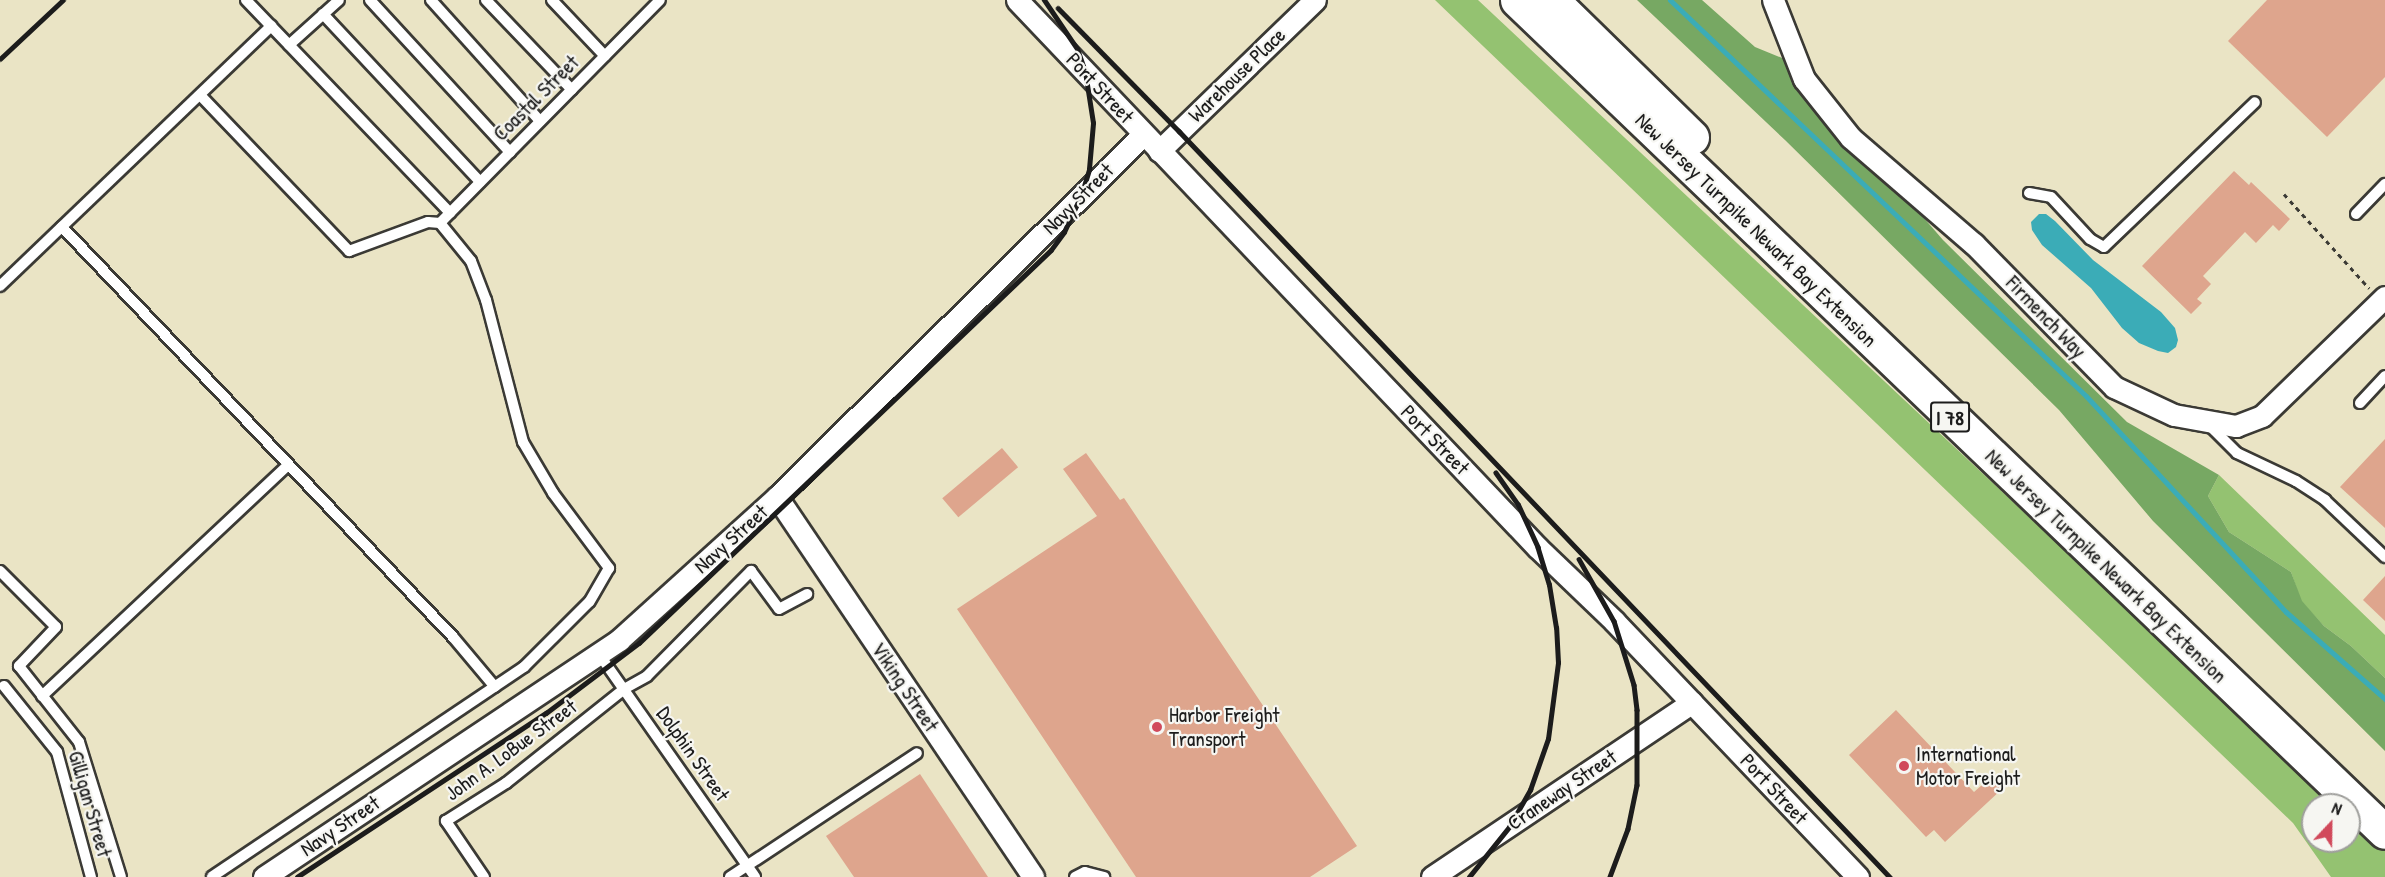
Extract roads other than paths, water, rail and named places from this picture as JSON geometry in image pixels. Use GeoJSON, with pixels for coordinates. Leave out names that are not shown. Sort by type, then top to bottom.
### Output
{"type":"FeatureCollection","features":[{"type":"Feature","properties":{"kind":"highway","name":"New Jersey Turnpike Newark Bay Extension"},"geometry":{"type":"LineString","coordinates":[[1517,0],[2385,832]]}},
{"type":"Feature","properties":{"kind":"highway","name":"New Jersey Turnpike Newark Bay Extension"},"geometry":{"type":"LineString","coordinates":[[1552,0],[2020,458],[2385,805]]}},
{"type":"Feature","properties":{"kind":"street","name":"Port Street"},"geometry":{"type":"LineString","coordinates":[[1017,0],[1538,548],[1614,621],[1858,877]]}},
{"type":"Feature","properties":{"kind":"street","name":"Warehouse Place"},"geometry":{"type":"LineString","coordinates":[[1159,151],[1314,0]]}},
{"type":"Feature","properties":{"kind":"street","name":"Firmench Way"},"geometry":{"type":"LineString","coordinates":[[1773,0],[1804,79],[1851,138],[1974,244],[2114,387],[2174,415],[2236,426],[2262,416],[2383,299]]}},
{"type":"Feature","properties":{"kind":"street","name":"Navy Street"},"geometry":{"type":"LineString","coordinates":[[264,877],[619,640],[777,497],[1144,134]]}},
{"type":"Feature","properties":{"kind":"street","name":"Viking Street"},"geometry":{"type":"LineString","coordinates":[[777,497],[1033,877]]}},
{"type":"Feature","properties":{"kind":"street","name":"Craneway Street"},"geometry":{"type":"LineString","coordinates":[[1432,877],[1692,702]]}},
{"type":"Feature","properties":{"kind":"lane"},"geometry":{"type":"LineString","coordinates":[[246,0],[450,213]]}},
{"type":"Feature","properties":{"kind":"lane"},"geometry":{"type":"LineString","coordinates":[[289,45],[339,0]]}},
{"type":"Feature","properties":{"kind":"lane"},"geometry":{"type":"LineString","coordinates":[[370,0],[510,152]]}},
{"type":"Feature","properties":{"kind":"lane"},"geometry":{"type":"LineString","coordinates":[[431,0],[540,121]]}},
{"type":"Feature","properties":{"kind":"lane"},"geometry":{"type":"LineString","coordinates":[[486,0],[572,90]]}},
{"type":"Feature","properties":{"kind":"lane"},"geometry":{"type":"LineString","coordinates":[[552,0],[605,56]]}},
{"type":"Feature","properties":{"kind":"lane","name":"Coastal Street"},"geometry":{"type":"LineString","coordinates":[[440,223],[660,0]]}},
{"type":"Feature","properties":{"kind":"lane"},"geometry":{"type":"LineString","coordinates":[[323,14],[480,182]]}},
{"type":"Feature","properties":{"kind":"lane"},"geometry":{"type":"LineString","coordinates":[[0,286],[271,26]]}},
{"type":"Feature","properties":{"kind":"lane"},"geometry":{"type":"LineString","coordinates":[[200,94],[349,251],[428,222],[440,223],[471,261],[486,300],[523,442],[553,493],[609,568],[589,602],[524,667],[212,877]]}},
{"type":"Feature","properties":{"kind":"lane"},"geometry":{"type":"LineString","coordinates":[[2029,193],[2051,197],[2090,239],[2104,247],[2255,102]]}},
{"type":"Feature","properties":{"kind":"lane"},"geometry":{"type":"LineString","coordinates":[[2356,214],[2385,184]]}},
{"type":"Feature","properties":{"kind":"lane"},"geometry":{"type":"LineString","coordinates":[[62,227],[453,637],[495,687]]}},
{"type":"Feature","properties":{"kind":"lane"},"geometry":{"type":"LineString","coordinates":[[2360,403],[2385,376]]}},
{"type":"Feature","properties":{"kind":"lane"},"geometry":{"type":"LineString","coordinates":[[2204,421],[2237,453],[2296,481],[2325,500],[2385,557]]}},
{"type":"Feature","properties":{"kind":"lane"},"geometry":{"type":"LineString","coordinates":[[42,696],[288,465]]}},
{"type":"Feature","properties":{"kind":"lane"},"geometry":{"type":"LineString","coordinates":[[624,689],[648,676],[751,571],[779,609],[807,594]]}},
{"type":"Feature","properties":{"kind":"lane"},"geometry":{"type":"LineString","coordinates":[[0,572],[56,627],[19,666],[79,742],[121,877]]}},
{"type":"Feature","properties":{"kind":"lane","name":"Dolphin Street"},"geometry":{"type":"LineString","coordinates":[[598,654],[755,877]]}},
{"type":"Feature","properties":{"kind":"lane","name":"Gilligan Street"},"geometry":{"type":"LineString","coordinates":[[4,686],[57,752],[91,877]]}},
{"type":"Feature","properties":{"kind":"lane","name":"John A. LoBue Street"},"geometry":{"type":"LineString","coordinates":[[483,877],[446,821],[506,783],[624,689]]}},
{"type":"Feature","properties":{"kind":"lane"},"geometry":{"type":"LineString","coordinates":[[730,877],[916,753]]}},
{"type":"Feature","properties":{"kind":"lane"},"geometry":{"type":"LineString","coordinates":[[1075,877],[1085,872],[1104,877]]}},
{"type":"Feature","properties":{"kind":"water"},"geometry":{"type":"Polygon","coordinates":[[[2039,214],[2046,214],[2055,221],[2093,260],[2161,312],[2175,328],[2178,340],[2176,347],[2168,353],[2158,351],[2139,343],[2122,328],[2091,288],[2042,245],[2032,230],[2031,222],[2039,214]]]}},
{"type":"Feature","properties":{"kind":"waterway"},"geometry":{"type":"LineString","coordinates":[[1670,0],[2086,396],[2286,612],[2385,699]]}},
{"type":"Feature","properties":{"kind":"railway"},"geometry":{"type":"LineString","coordinates":[[0,59],[63,0]]}},
{"type":"Feature","properties":{"kind":"railway"},"geometry":{"type":"LineString","coordinates":[[297,877],[546,713],[639,643],[1051,250],[1064,232],[1081,196],[1089,169],[1093,123],[1085,72],[1077,49],[1044,0]]}},
{"type":"Feature","properties":{"kind":"railway"},"geometry":{"type":"LineString","coordinates":[[1058,8],[1179,131],[1890,877]]}},
{"type":"Feature","properties":{"kind":"railway"},"geometry":{"type":"LineString","coordinates":[[1469,877],[1509,827],[1530,790],[1548,739],[1558,663],[1556,628],[1549,585],[1538,548],[1518,505],[1496,473]]}},
{"type":"Feature","properties":{"kind":"railway"},"geometry":{"type":"LineString","coordinates":[[1579,559],[1614,621],[1634,685],[1637,710],[1637,785],[1628,829],[1610,877]]}},
{"type":"Feature","properties":{"kind":"place","name":"Harbor Freight Transport"},"geometry":{"type":"Point","coordinates":[1157,727]}},
{"type":"Feature","properties":{"kind":"place","name":"International Motor Freight"},"geometry":{"type":"Point","coordinates":[1904,766]}}]}
